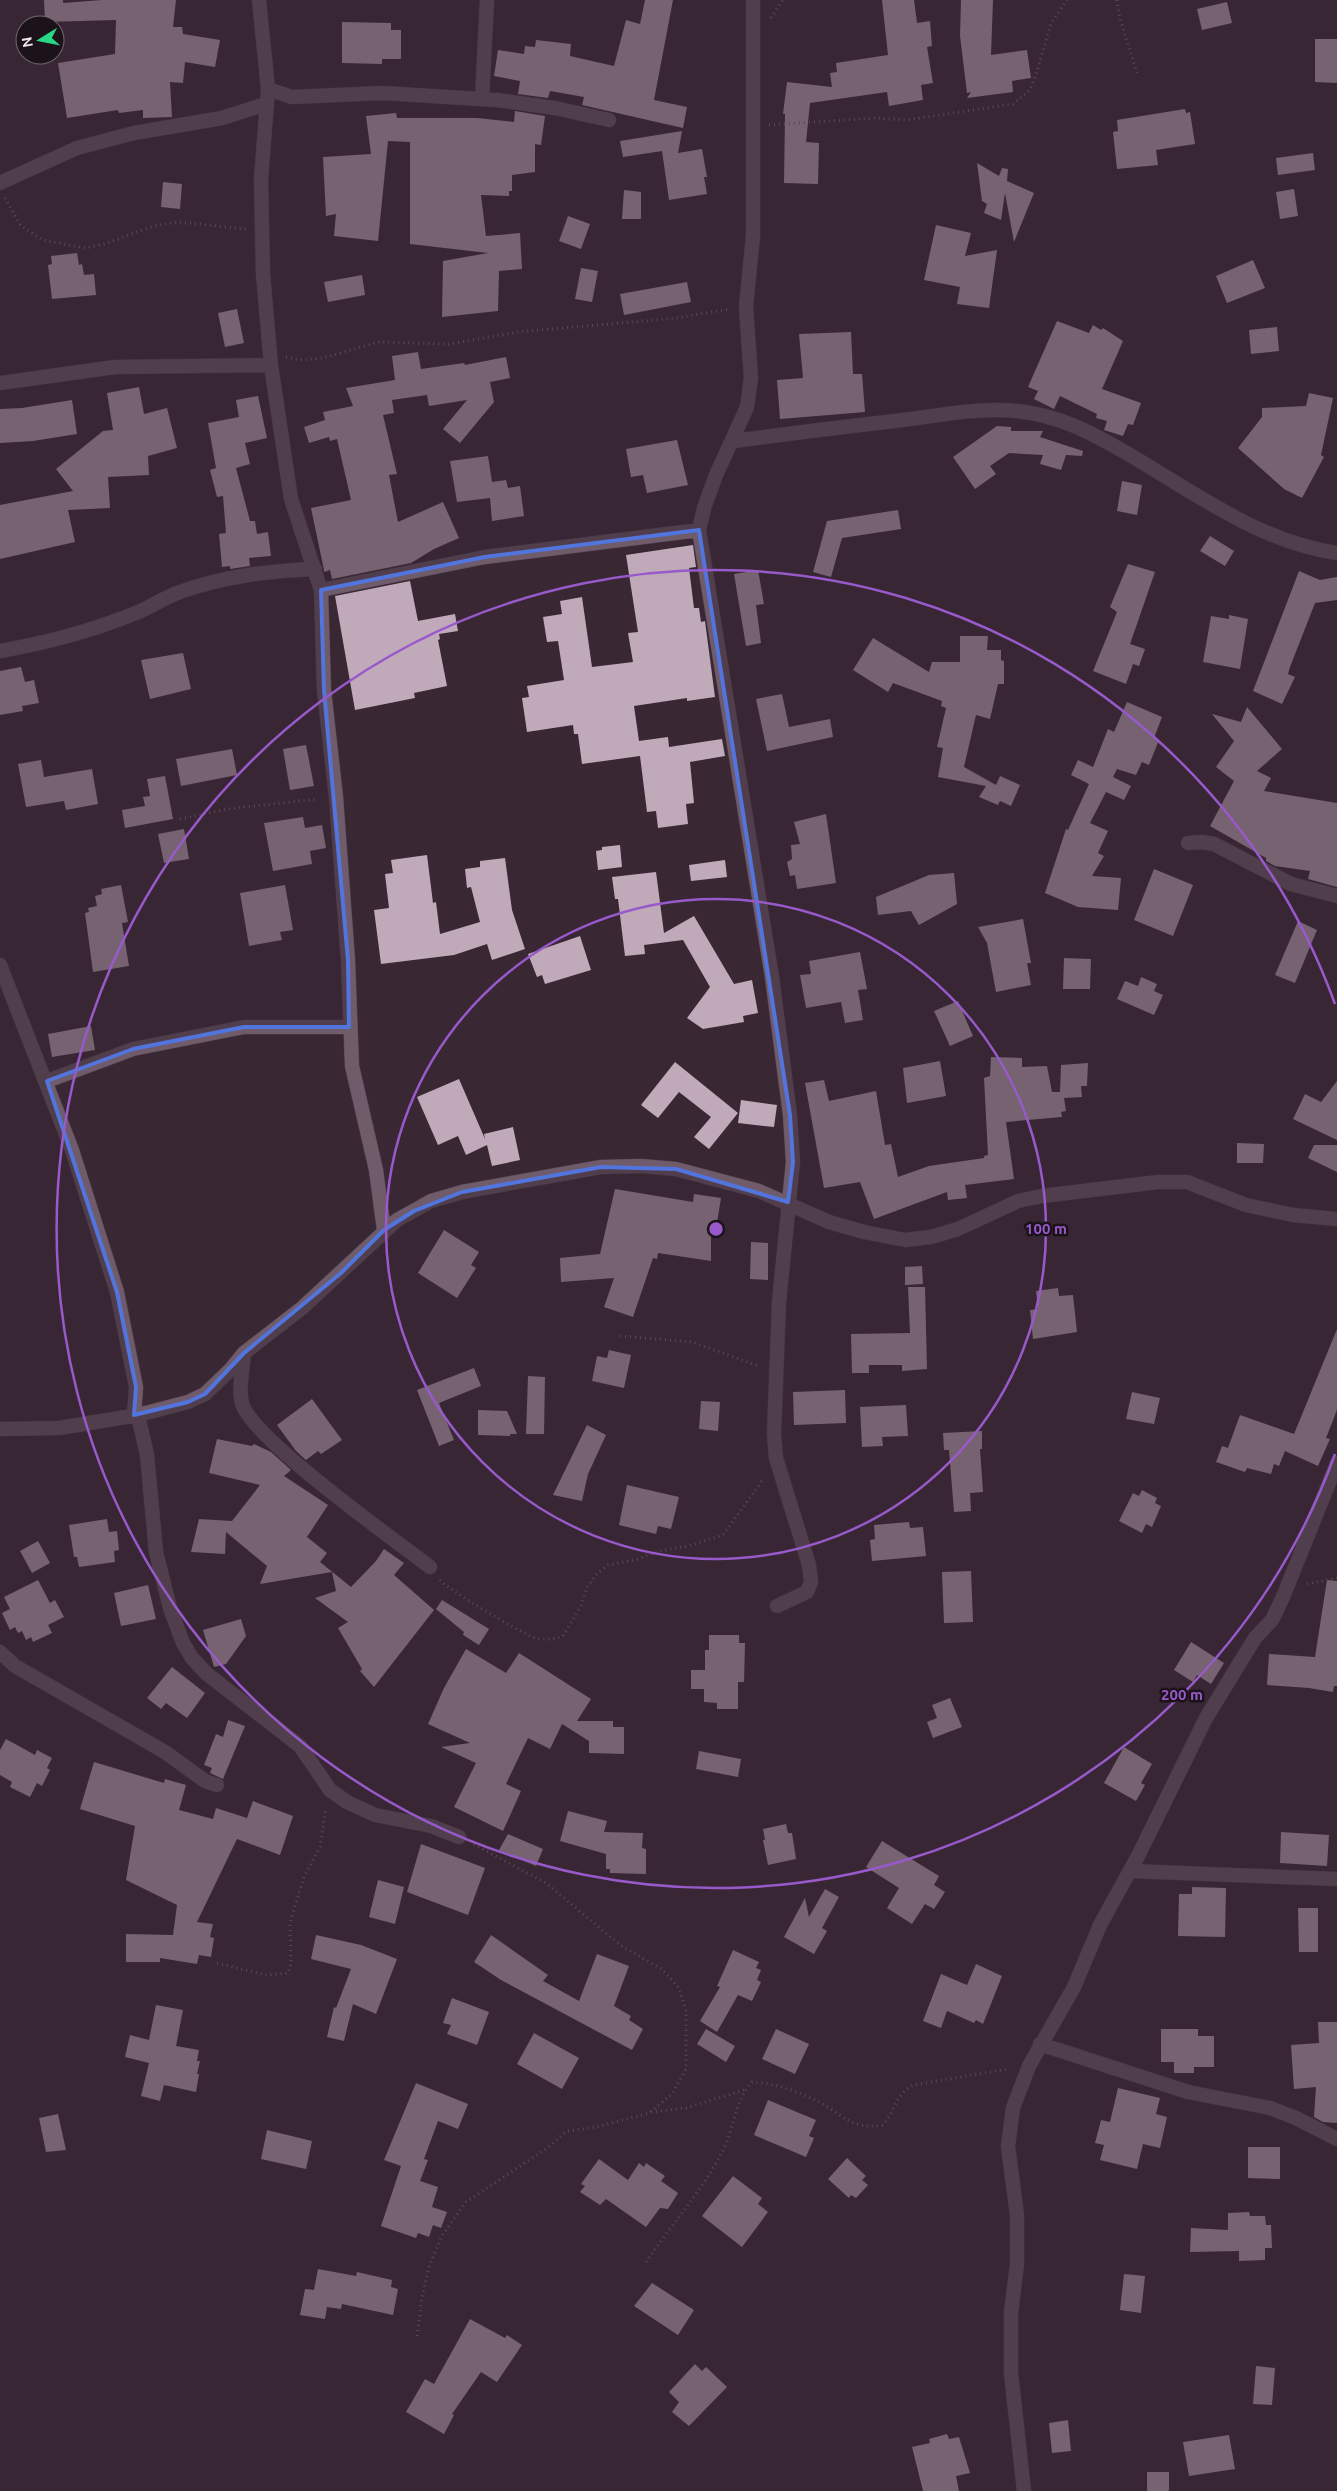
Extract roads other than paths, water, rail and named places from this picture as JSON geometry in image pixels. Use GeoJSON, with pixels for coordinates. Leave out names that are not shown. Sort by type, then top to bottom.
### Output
{"type":"FeatureCollection","features":[{"type":"Feature","properties":{"kind":"street"},"geometry":{"type":"LineString","coordinates":[[259,0],[268,89],[260,180],[271,359],[291,499],[321,590],[324,690],[336,797],[348,960],[349,1027],[352,1066],[376,1170],[384,1230]]}},
{"type":"Feature","properties":{"kind":"street"},"geometry":{"type":"LineString","coordinates":[[482,99],[488,0]]}},
{"type":"Feature","properties":{"kind":"street"},"geometry":{"type":"LineString","coordinates":[[754,0],[753,236],[746,307],[751,378],[747,407],[734,441],[713,483],[699,530],[770,967],[790,1114],[793,1162],[779,1302],[778,1375],[774,1434],[776,1458],[809,1565],[811,1582],[807,1592],[777,1606]]}},
{"type":"Feature","properties":{"kind":"street"},"geometry":{"type":"LineString","coordinates":[[268,89],[292,97],[382,93],[482,99],[555,108],[609,120]]}},
{"type":"Feature","properties":{"kind":"street"},"geometry":{"type":"LineString","coordinates":[[1,188],[77,148],[134,133],[222,118],[266,104]]}},
{"type":"Feature","properties":{"kind":"street"},"geometry":{"type":"LineString","coordinates":[[0,383],[115,367],[271,359]]}},
{"type":"Feature","properties":{"kind":"street"},"geometry":{"type":"LineString","coordinates":[[734,441],[960,410],[994,409],[1028,412],[1075,426],[1128,453],[1239,519],[1282,539],[1337,553]]}},
{"type":"Feature","properties":{"kind":"street"},"geometry":{"type":"LineString","coordinates":[[321,590],[485,557],[699,530]]}},
{"type":"Feature","properties":{"kind":"street"},"geometry":{"type":"LineString","coordinates":[[0,651],[51,642],[84,633],[144,610],[180,592],[238,576],[264,571],[315,569]]}},
{"type":"Feature","properties":{"kind":"street"},"geometry":{"type":"LineString","coordinates":[[1188,843],[1202,842],[1214,844],[1291,884],[1337,896]]}},
{"type":"Feature","properties":{"kind":"street"},"geometry":{"type":"LineString","coordinates":[[0,965],[47,1081],[72,1150],[117,1292],[136,1387],[136,1415],[147,1456],[156,1552],[170,1608],[183,1643],[192,1658],[207,1674],[300,1746],[330,1790],[375,1815],[431,1826],[459,1837]]}},
{"type":"Feature","properties":{"kind":"street"},"geometry":{"type":"LineString","coordinates":[[47,1081],[133,1049],[244,1026],[349,1027]]}},
{"type":"Feature","properties":{"kind":"street"},"geometry":{"type":"LineString","coordinates":[[0,1429],[59,1428],[136,1415],[188,1402],[205,1394],[231,1370],[244,1353],[341,1273],[384,1230],[431,1201],[462,1192],[601,1167],[641,1166],[676,1169],[759,1191],[788,1202],[829,1222],[864,1232],[905,1240],[931,1237],[958,1229],[1018,1201],[1158,1182],[1187,1182],[1246,1205],[1293,1215],[1337,1219]]}},
{"type":"Feature","properties":{"kind":"street"},"geometry":{"type":"LineString","coordinates":[[244,1353],[242,1402],[252,1422],[306,1471],[430,1567]]}},
{"type":"Feature","properties":{"kind":"street"},"geometry":{"type":"LineString","coordinates":[[1024,2491],[1011,2373],[1011,2313],[1017,2264],[1017,2215],[1008,2146],[1013,2108],[1029,2066],[1074,1987],[1100,1925],[1130,1871],[1206,1718],[1255,1638],[1272,1620],[1337,1463]]}},
{"type":"Feature","properties":{"kind":"street"},"geometry":{"type":"LineString","coordinates":[[0,1652],[15,1666],[165,1752],[205,1781],[217,1785]]}},
{"type":"Feature","properties":{"kind":"street"},"geometry":{"type":"LineString","coordinates":[[1130,1871],[1337,1879]]}},
{"type":"Feature","properties":{"kind":"street"},"geometry":{"type":"LineString","coordinates":[[1040,2044],[1188,2092],[1270,2108],[1296,2118],[1337,2139]]}}]}
